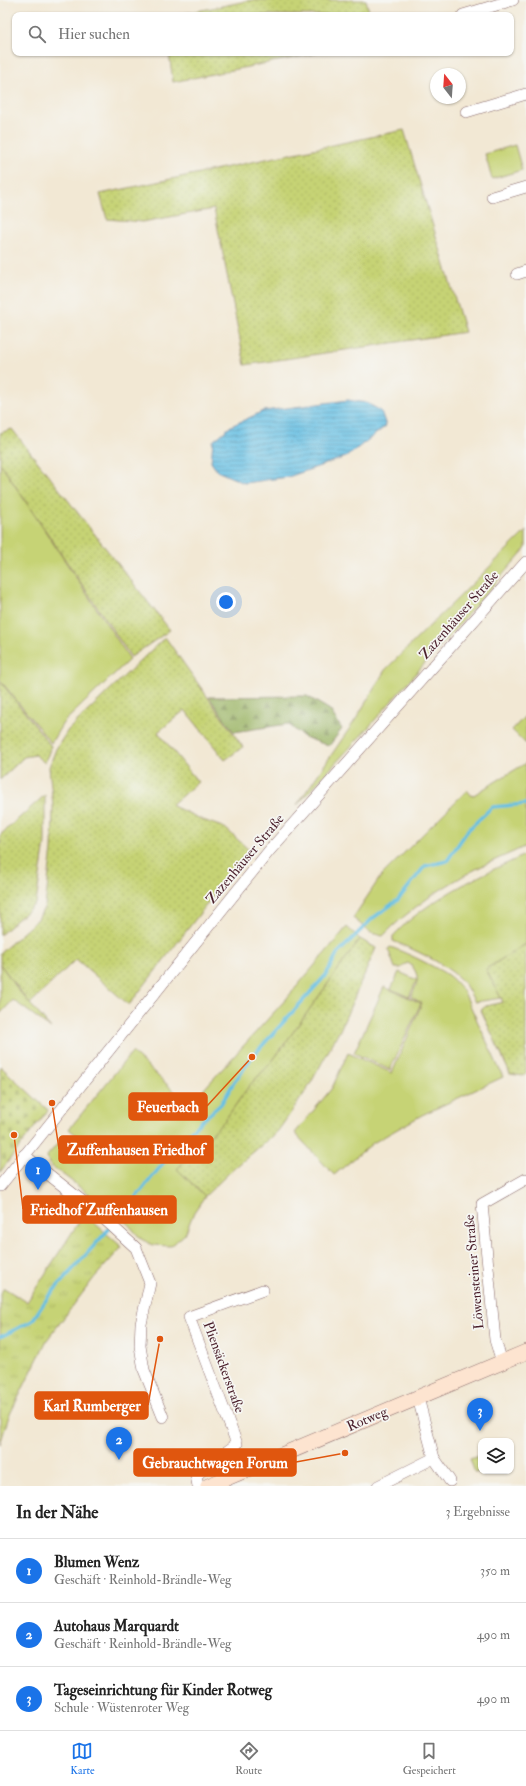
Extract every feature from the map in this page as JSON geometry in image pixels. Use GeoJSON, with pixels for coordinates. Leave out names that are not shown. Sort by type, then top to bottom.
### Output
{"type":"FeatureCollection","features":[{"type":"Feature","properties":{"kind":"main road","name":"Rotweg"},"geometry":{"type":"LineString","coordinates":[[208,1486],[526,1352]]}},
{"type":"Feature","properties":{"kind":"street"},"geometry":{"type":"LineString","coordinates":[[473,12],[513,0]]}},
{"type":"Feature","properties":{"kind":"street"},"geometry":{"type":"LineString","coordinates":[[466,112],[526,94]]}},
{"type":"Feature","properties":{"kind":"street"},"geometry":{"type":"LineString","coordinates":[[492,197],[526,187]]}},
{"type":"Feature","properties":{"kind":"street","name":"Zazenhäuser Straße"},"geometry":{"type":"LineString","coordinates":[[0,1186],[269,851],[526,562]]}},
{"type":"Feature","properties":{"kind":"street"},"geometry":{"type":"LineString","coordinates":[[24,1155],[101,1216],[136,1248],[150,1283],[141,1324],[140,1346],[144,1370],[163,1417]]}},
{"type":"Feature","properties":{"kind":"street","name":"Löwensteiner Straße"},"geometry":{"type":"LineString","coordinates":[[502,1362],[495,1340],[482,1204],[526,1180]]}},
{"type":"Feature","properties":{"kind":"street","name":"Pliensäckerstraße"},"geometry":{"type":"LineString","coordinates":[[198,1486],[196,1476],[204,1468],[236,1444],[189,1317],[264,1290]]}},
{"type":"Feature","properties":{"kind":"street"},"geometry":{"type":"LineString","coordinates":[[418,1398],[434,1458],[450,1482]]}},
{"type":"Feature","properties":{"kind":"street"},"geometry":{"type":"LineString","coordinates":[[378,1486],[434,1458]]}},
{"type":"Feature","properties":{"kind":"green space"},"geometry":{"type":"Polygon","coordinates":[[[252,0],[366,0],[369,12],[192,12],[252,0]]]}},
{"type":"Feature","properties":{"kind":"green space"},"geometry":{"type":"Polygon","coordinates":[[[169,56],[302,56],[173,82],[169,56]]]}},
{"type":"Feature","properties":{"kind":"green space"},"geometry":{"type":"Polygon","coordinates":[[[404,130],[465,332],[245,365],[214,209],[142,222],[107,219],[100,194],[404,130]]]}},
{"type":"Feature","properties":{"kind":"green space"},"geometry":{"type":"Polygon","coordinates":[[[515,145],[522,170],[492,179],[485,154],[515,145]]]}},
{"type":"Feature","properties":{"kind":"green space"},"geometry":{"type":"Polygon","coordinates":[[[12,429],[170,630],[131,657],[0,463],[0,433],[12,429]]]}},
{"type":"Feature","properties":{"kind":"green space"},"geometry":{"type":"Polygon","coordinates":[[[0,463],[130,659],[63,723],[51,743],[0,680],[0,463]]]}},
{"type":"Feature","properties":{"kind":"green space"},"geometry":{"type":"Polygon","coordinates":[[[526,531],[526,548],[367,729],[297,805],[356,719],[385,670],[526,531]]]}},
{"type":"Feature","properties":{"kind":"green space"},"geometry":{"type":"Polygon","coordinates":[[[165,637],[243,747],[225,760],[185,710],[158,732],[198,782],[171,805],[203,820],[225,828],[249,850],[129,1005],[76,959],[30,1004],[0,964],[0,953],[38,919],[45,906],[52,849],[53,806],[49,767],[56,749],[68,730],[165,637]]]}},
{"type":"Feature","properties":{"kind":"green space"},"geometry":{"type":"Polygon","coordinates":[[[0,681],[51,746],[45,763],[35,755],[24,757],[0,780],[0,681]]]}},
{"type":"Feature","properties":{"kind":"green space"},"geometry":{"type":"Polygon","coordinates":[[[307,696],[330,710],[342,729],[329,746],[304,737],[288,724],[234,732],[209,697],[307,696]]]}},
{"type":"Feature","properties":{"kind":"green space"},"geometry":{"type":"Polygon","coordinates":[[[526,715],[526,744],[512,730],[526,715]]]}},
{"type":"Feature","properties":{"kind":"green space"},"geometry":{"type":"Polygon","coordinates":[[[526,763],[526,846],[478,868],[440,890],[404,916],[383,936],[371,933],[353,918],[381,876],[467,790],[472,796],[526,763]]]}},
{"type":"Feature","properties":{"kind":"green space"},"geometry":{"type":"Polygon","coordinates":[[[45,795],[45,843],[36,903],[0,935],[0,835],[45,795]]]}},
{"type":"Feature","properties":{"kind":"green space"},"geometry":{"type":"Polygon","coordinates":[[[526,854],[526,944],[486,969],[501,998],[475,1002],[464,983],[453,972],[428,957],[393,941],[393,936],[402,927],[432,903],[482,875],[526,854]]]}},
{"type":"Feature","properties":{"kind":"green space"},"geometry":{"type":"Polygon","coordinates":[[[347,927],[360,939],[271,1063],[249,1086],[225,1120],[177,1169],[205,1196],[194,1212],[185,1234],[171,1246],[153,1245],[141,1239],[128,1224],[49,1164],[47,1156],[58,1143],[72,1153],[82,1140],[69,1129],[132,1052],[187,1103],[194,1100],[287,998],[347,927]]]}},
{"type":"Feature","properties":{"kind":"green space"},"geometry":{"type":"Polygon","coordinates":[[[360,939],[376,948],[340,1030],[308,1088],[278,1131],[230,1172],[205,1196],[177,1169],[225,1120],[249,1086],[271,1063],[360,939]]]}},
{"type":"Feature","properties":{"kind":"green space"},"geometry":{"type":"Polygon","coordinates":[[[526,944],[526,1074],[523,1076],[510,1074],[481,1010],[486,1006],[503,1002],[486,969],[526,944]]]}},
{"type":"Feature","properties":{"kind":"green space"},"geometry":{"type":"Polygon","coordinates":[[[390,947],[444,973],[464,992],[503,1077],[422,1115],[373,1143],[334,1175],[295,1133],[332,1088],[348,1053],[392,1073],[422,1003],[411,997],[416,987],[417,980],[414,969],[407,963],[401,968],[395,968],[388,949],[390,947]]]}},
{"type":"Feature","properties":{"kind":"green space"},"geometry":{"type":"Polygon","coordinates":[[[0,964],[19,991],[51,1028],[13,1000],[0,1014],[0,964]]]}},
{"type":"Feature","properties":{"kind":"green space"},"geometry":{"type":"Polygon","coordinates":[[[399,972],[417,980],[409,997],[391,989],[399,972]]]}},
{"type":"Feature","properties":{"kind":"green space"},"geometry":{"type":"Polygon","coordinates":[[[384,987],[421,1003],[390,1070],[354,1053],[384,987]]]}},
{"type":"Feature","properties":{"kind":"green space"},"geometry":{"type":"Polygon","coordinates":[[[0,1066],[48,1110],[0,1172],[0,1066]]]}},
{"type":"Feature","properties":{"kind":"green space"},"geometry":{"type":"Polygon","coordinates":[[[84,1214],[122,1247],[94,1278],[47,1340],[9,1416],[0,1444],[0,1294],[4,1288],[27,1302],[84,1214]]]}},
{"type":"Feature","properties":{"kind":"green space"},"geometry":{"type":"Polygon","coordinates":[[[478,1456],[478,1472],[475,1473],[470,1459],[478,1456]]]}},
{"type":"Feature","properties":{"kind":"water"},"geometry":{"type":"Polygon","coordinates":[[[348,400],[367,403],[381,411],[386,426],[346,457],[288,477],[244,483],[217,471],[211,462],[213,441],[231,426],[264,411],[348,400]]]}},
{"type":"Feature","properties":{"kind":"waterway"},"geometry":{"type":"LineString","coordinates":[[0,1337],[32,1321],[48,1297],[126,1210],[184,1137],[221,1104],[252,1057],[326,975],[337,954],[373,918],[398,900],[425,866],[447,861],[468,830],[492,807],[526,804]]}},
{"type":"Feature","properties":{"kind":"place","name":"Feuerbach"},"geometry":{"type":"Point","coordinates":[252,1057]}},
{"type":"Feature","properties":{"kind":"place","name":"Zuffenhausen Friedhof"},"geometry":{"type":"Point","coordinates":[52,1103]}},
{"type":"Feature","properties":{"kind":"place","name":"Friedhof Zuffenhausen"},"geometry":{"type":"Point","coordinates":[14,1135]}},
{"type":"Feature","properties":{"kind":"place","name":"Blumen Wenz"},"geometry":{"type":"Point","coordinates":[38,1190]}},
{"type":"Feature","properties":{"kind":"place","name":"Karl Rumberger"},"geometry":{"type":"Point","coordinates":[160,1339]}},
{"type":"Feature","properties":{"kind":"place","name":"Tageseinrichtung für Kinder Rotweg"},"geometry":{"type":"Point","coordinates":[480,1431]}},
{"type":"Feature","properties":{"kind":"place","name":"Gebrauchtwagen Forum"},"geometry":{"type":"Point","coordinates":[345,1453]}},
{"type":"Feature","properties":{"kind":"place","name":"Autohaus Marquardt"},"geometry":{"type":"Point","coordinates":[119,1460]}}]}
